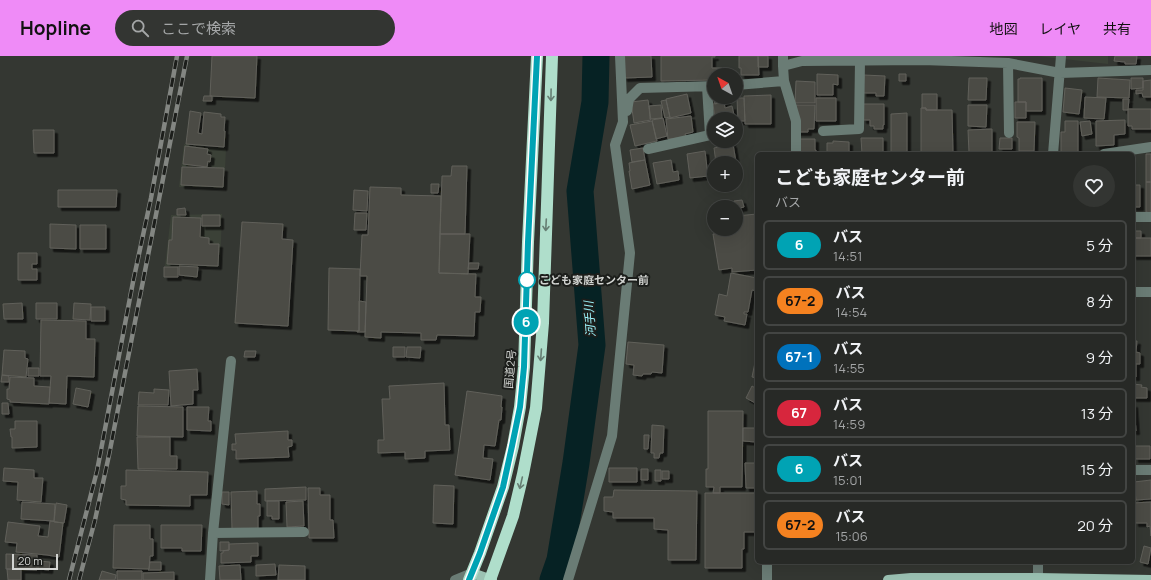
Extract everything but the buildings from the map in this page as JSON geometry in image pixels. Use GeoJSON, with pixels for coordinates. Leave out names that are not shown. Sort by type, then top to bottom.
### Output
{"type":"FeatureCollection","features":[{"type":"Feature","properties":{"kind":"highway","name":"国道2号"},"geometry":{"type":"LineString","coordinates":[[470,576],[503,487],[520,407],[524,367],[528,242],[537,56]]}},
{"type":"Feature","properties":{"kind":"highway"},"geometry":{"type":"LineString","coordinates":[[491,580],[513,516],[536,408],[543,323],[552,56]]}},
{"type":"Feature","properties":{"kind":"main road"},"geometry":{"type":"LineString","coordinates":[[470,576],[491,580]]}},
{"type":"Feature","properties":{"kind":"main road"},"geometry":{"type":"LineString","coordinates":[[888,580],[911,578],[1151,580]]}},
{"type":"Feature","properties":{"kind":"street"},"geometry":{"type":"LineString","coordinates":[[568,580],[612,436],[630,253],[615,145],[623,122],[620,56]]}},
{"type":"Feature","properties":{"kind":"street"},"geometry":{"type":"LineString","coordinates":[[1053,152],[1061,56]]}},
{"type":"Feature","properties":{"kind":"street"},"geometry":{"type":"LineString","coordinates":[[796,152],[796,121],[784,81],[783,61],[923,60],[1008,63],[1060,73],[1151,70]]}},
{"type":"Feature","properties":{"kind":"street"},"geometry":{"type":"LineString","coordinates":[[823,131],[859,129],[860,61]]}},
{"type":"Feature","properties":{"kind":"street"},"geometry":{"type":"LineString","coordinates":[[1008,63],[1009,133]]}},
{"type":"Feature","properties":{"kind":"street"},"geometry":{"type":"LineString","coordinates":[[743,84],[784,81]]}},
{"type":"Feature","properties":{"kind":"street"},"geometry":{"type":"LineString","coordinates":[[615,145],[622,133],[629,99],[640,88],[707,87]]}},
{"type":"Feature","properties":{"kind":"street"},"geometry":{"type":"LineString","coordinates":[[648,149],[710,135],[711,104]]}},
{"type":"Feature","properties":{"kind":"street"},"geometry":{"type":"LineString","coordinates":[[1117,152],[1151,147]]}},
{"type":"Feature","properties":{"kind":"street"},"geometry":{"type":"LineString","coordinates":[[1135,217],[1151,217]]}},
{"type":"Feature","properties":{"kind":"street"},"geometry":{"type":"LineString","coordinates":[[1135,292],[1151,292]]}},
{"type":"Feature","properties":{"kind":"street"},"geometry":{"type":"LineString","coordinates":[[210,580],[213,533],[231,361]]}},
{"type":"Feature","properties":{"kind":"street"},"geometry":{"type":"LineString","coordinates":[[1135,470],[1151,470]]}},
{"type":"Feature","properties":{"kind":"street"},"geometry":{"type":"LineString","coordinates":[[213,533],[304,532]]}},
{"type":"Feature","properties":{"kind":"street"},"geometry":{"type":"LineString","coordinates":[[767,564],[767,580]]}},
{"type":"Feature","properties":{"kind":"street"},"geometry":{"type":"LineString","coordinates":[[1038,564],[1038,579]]}},
{"type":"Feature","properties":{"kind":"street"},"geometry":{"type":"LineString","coordinates":[[455,580],[470,576]]}},
{"type":"Feature","properties":{"kind":"shaded area"},"geometry":{"type":"Polygon","coordinates":[[[1037,56],[1108,56],[1108,64],[1037,56]]]}},
{"type":"Feature","properties":{"kind":"shaded area"},"geometry":{"type":"Polygon","coordinates":[[[184,144],[226,149],[224,188],[179,187],[184,144]]]}},
{"type":"Feature","properties":{"kind":"shaded area"},"geometry":{"type":"Polygon","coordinates":[[[222,214],[220,267],[165,266],[171,215],[222,214]]]}},
{"type":"Feature","properties":{"kind":"waterway","name":"河手川"},"geometry":{"type":"LineString","coordinates":[[553,580],[560,560],[576,463],[592,345],[580,191],[595,102],[596,56]]}},
{"type":"Feature","properties":{"kind":"railway"},"geometry":{"type":"LineString","coordinates":[[69,580],[97,471],[133,282],[151,198],[177,56]]}},
{"type":"Feature","properties":{"kind":"railway"},"geometry":{"type":"LineString","coordinates":[[79,580],[95,520],[109,455],[187,56]]}},
{"type":"Feature","properties":{"kind":"bus line","name":"6"},"geometry":{"type":"LineString","coordinates":[[469,580],[503,487],[520,407],[524,367],[528,242],[537,56]]}},
{"type":"Feature","properties":{"kind":"place","name":"こども家庭センター前"},"geometry":{"type":"Point","coordinates":[527,280]}}]}
